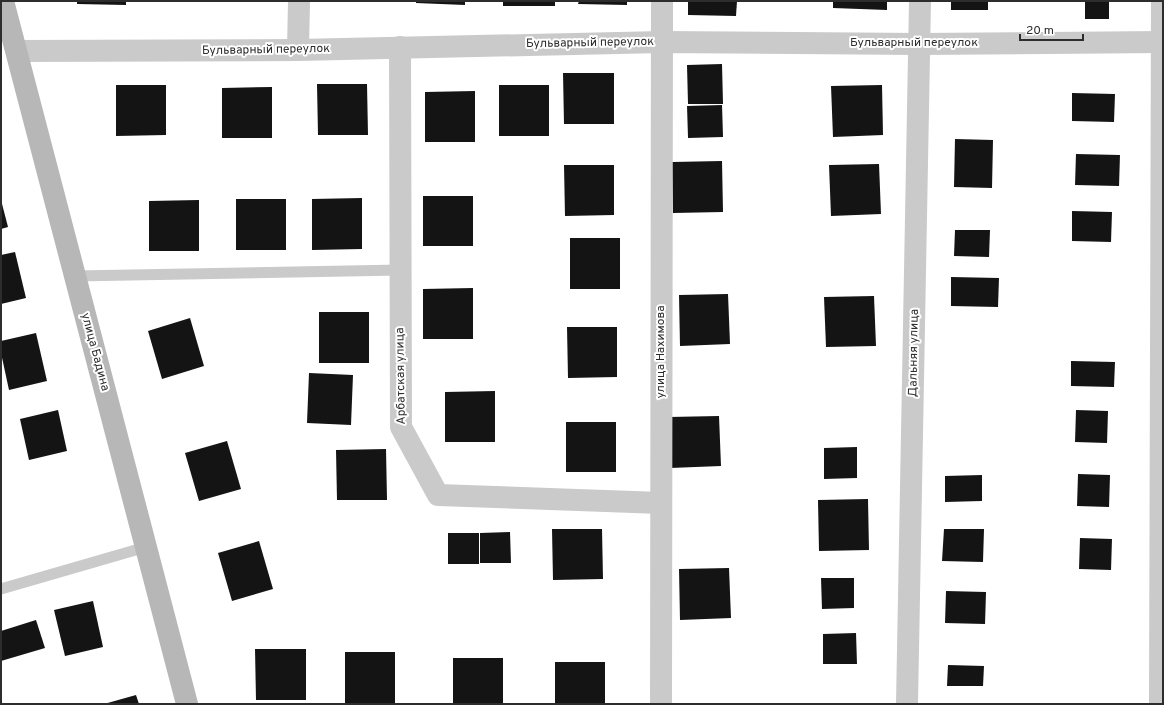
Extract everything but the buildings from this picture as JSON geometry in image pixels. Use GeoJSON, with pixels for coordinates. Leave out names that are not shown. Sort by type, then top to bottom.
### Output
{"type":"FeatureCollection","features":[{"type":"Feature","properties":{"kind":"street","name":"улица Бадина"},"geometry":{"type":"LineString","coordinates":[[3,1],[187,704]]}},
{"type":"Feature","properties":{"kind":"street"},"geometry":{"type":"LineString","coordinates":[[298,50],[299,1]]}},
{"type":"Feature","properties":{"kind":"street","name":"улица Нахимова"},"geometry":{"type":"LineString","coordinates":[[661,704],[662,1]]}},
{"type":"Feature","properties":{"kind":"street","name":"Дальняя улица"},"geometry":{"type":"LineString","coordinates":[[907,704],[920,1]]}},
{"type":"Feature","properties":{"kind":"street"},"geometry":{"type":"LineString","coordinates":[[1160,704],[1162,1]]}},
{"type":"Feature","properties":{"kind":"street","name":"Бульварный переулок"},"geometry":{"type":"LineString","coordinates":[[17,51],[298,50],[662,42],[919,44],[1162,42]]}},
{"type":"Feature","properties":{"kind":"street","name":"Арбатская улица"},"geometry":{"type":"LineString","coordinates":[[400,47],[401,427],[438,495],[661,503]]}},
{"type":"Feature","properties":{"kind":"lane"},"geometry":{"type":"LineString","coordinates":[[75,276],[400,270]]}},
{"type":"Feature","properties":{"kind":"lane"},"geometry":{"type":"LineString","coordinates":[[1,589],[146,547]]}}]}
